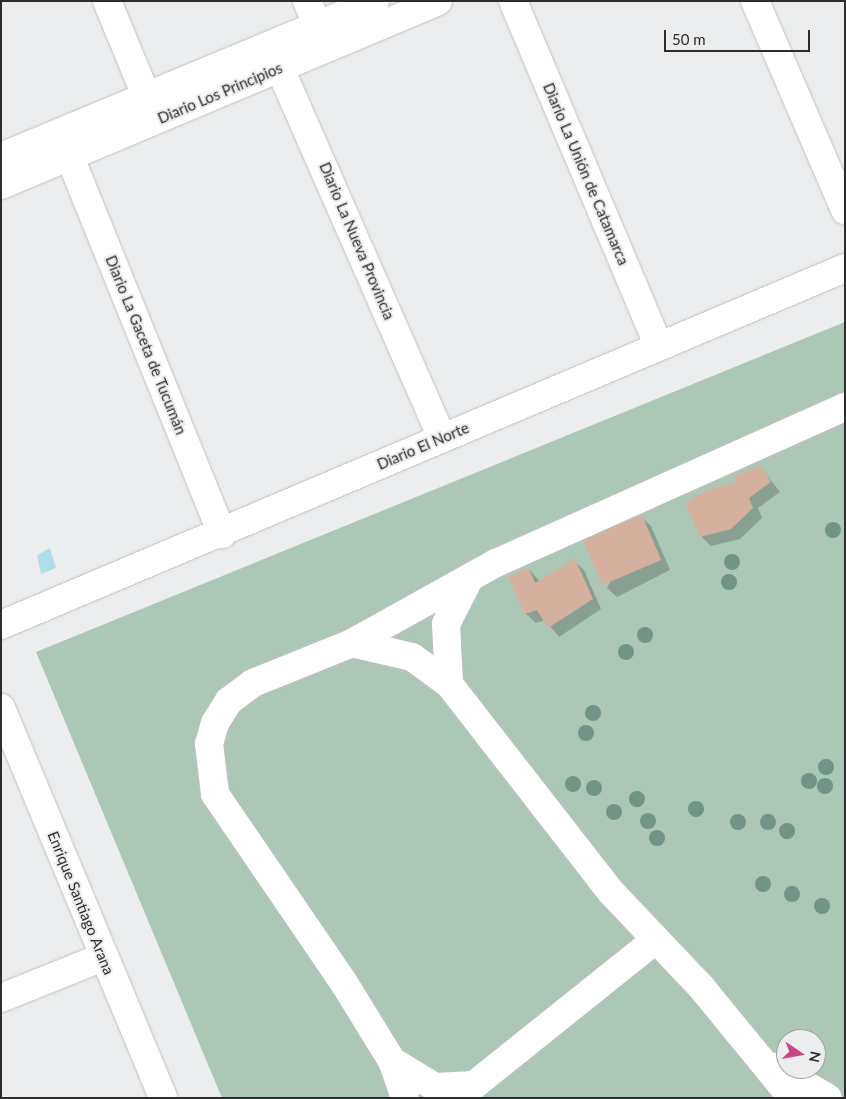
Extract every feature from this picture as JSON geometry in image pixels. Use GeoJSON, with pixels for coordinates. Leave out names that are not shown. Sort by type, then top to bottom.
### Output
{"type":"FeatureCollection","features":[{"type":"Feature","properties":{"kind":"street"},"geometry":{"type":"LineString","coordinates":[[107,1],[152,108]]}},
{"type":"Feature","properties":{"kind":"street","name":"Diario Los Principios"},"geometry":{"type":"LineString","coordinates":[[1,157],[152,108],[276,56],[317,25],[375,1]]}},
{"type":"Feature","properties":{"kind":"street","name":"Diario Los Principios"},"geometry":{"type":"LineString","coordinates":[[317,25],[438,1]]}},
{"type":"Feature","properties":{"kind":"street","name":"Diario La Unión de Catamarca"},"geometry":{"type":"LineString","coordinates":[[513,1],[658,346]]}},
{"type":"Feature","properties":{"kind":"street"},"geometry":{"type":"LineString","coordinates":[[755,1],[845,210]]}},
{"type":"Feature","properties":{"kind":"street","name":"Diario La Nueva Provincia"},"geometry":{"type":"LineString","coordinates":[[276,56],[442,438]]}},
{"type":"Feature","properties":{"kind":"street","name":"Diario Los Principios"},"geometry":{"type":"LineString","coordinates":[[1,184],[70,155],[152,108]]}},
{"type":"Feature","properties":{"kind":"street","name":"Diario La Gaceta de Tucumán"},"geometry":{"type":"LineString","coordinates":[[70,155],[222,534]]}},
{"type":"Feature","properties":{"kind":"street","name":"Diario El Norte"},"geometry":{"type":"LineString","coordinates":[[1,625],[222,534],[442,438],[845,268]]}},
{"type":"Feature","properties":{"kind":"street"},"geometry":{"type":"LineString","coordinates":[[405,1098],[392,1061],[344,983],[227,815],[210,774],[209,744],[229,701],[253,683],[352,643],[468,581],[496,562],[845,407]]}},
{"type":"Feature","properties":{"kind":"street"},"geometry":{"type":"LineString","coordinates":[[449,684],[446,624],[468,581]]}},
{"type":"Feature","properties":{"kind":"street"},"geometry":{"type":"LineString","coordinates":[[352,643],[412,657],[449,684],[654,941],[702,988],[792,1098]]}},
{"type":"Feature","properties":{"kind":"street","name":"Enrique Santiago Arana"},"geometry":{"type":"LineString","coordinates":[[1,708],[163,1098]]}},
{"type":"Feature","properties":{"kind":"street"},"geometry":{"type":"LineString","coordinates":[[392,1061],[435,1087],[464,1091],[654,941]]}},
{"type":"Feature","properties":{"kind":"street"},"geometry":{"type":"LineString","coordinates":[[1,998],[103,957]]}},
{"type":"Feature","properties":{"kind":"street"},"geometry":{"type":"LineString","coordinates":[[758,1056],[828,1098]]}},
{"type":"Feature","properties":{"kind":"green space"},"geometry":{"type":"Polygon","coordinates":[[[845,322],[845,1098],[222,1098],[36,652],[845,322]]]}},
{"type":"Feature","properties":{"kind":"water"},"geometry":{"type":"Polygon","coordinates":[[[50,548],[56,568],[41,574],[37,555],[50,548]]]}},
{"type":"Feature","properties":{"kind":"building"},"geometry":{"type":"Polygon","coordinates":[[[761,465],[771,482],[749,498],[753,508],[731,529],[700,537],[685,503],[708,490],[737,482],[734,476],[761,465]]]}},
{"type":"Feature","properties":{"kind":"building"},"geometry":{"type":"Polygon","coordinates":[[[642,515],[661,560],[602,585],[583,540],[642,515]]]}},
{"type":"Feature","properties":{"kind":"building"},"geometry":{"type":"Polygon","coordinates":[[[575,559],[593,599],[548,628],[537,610],[525,614],[508,577],[529,568],[535,583],[575,559]]]}}]}
